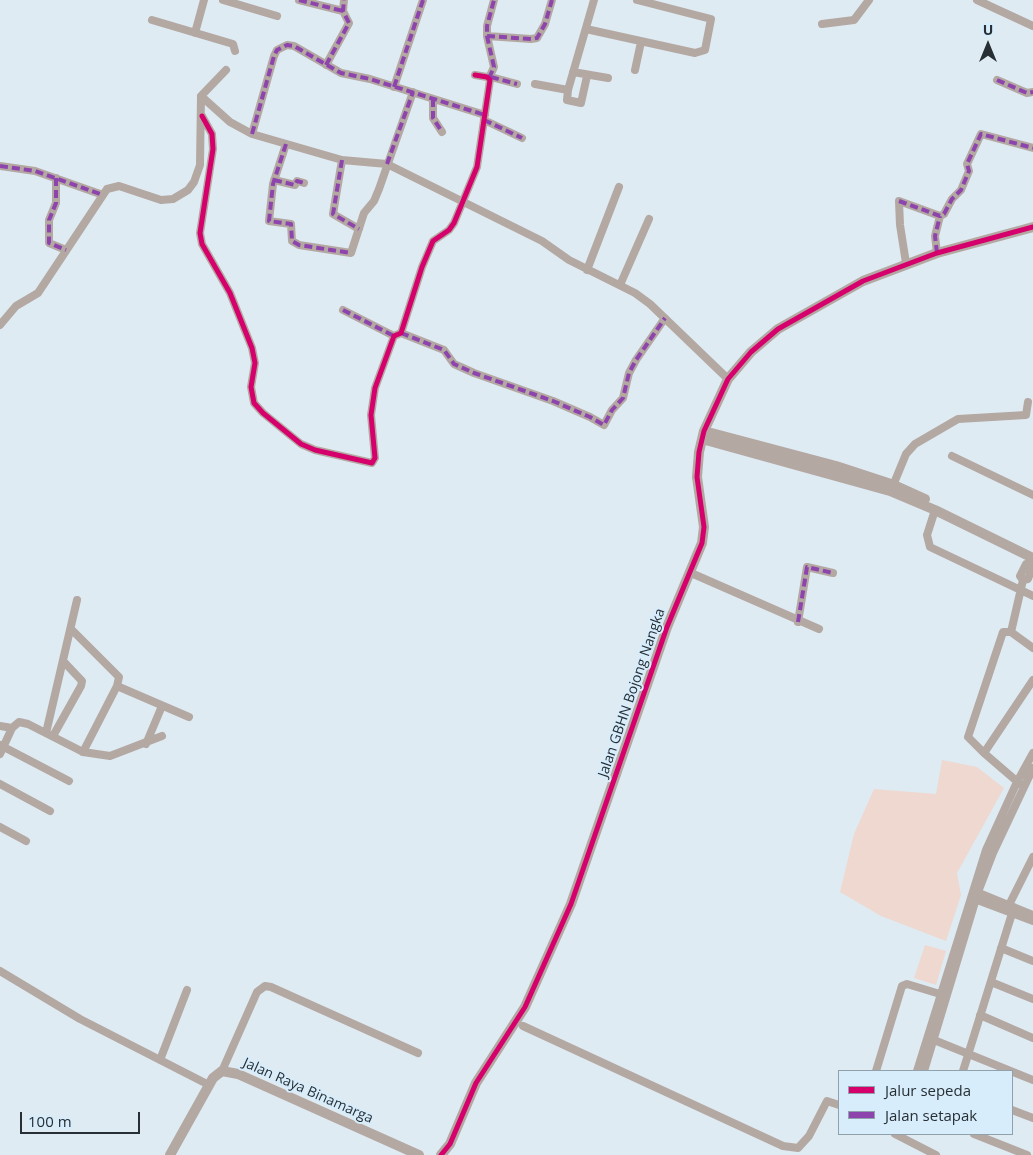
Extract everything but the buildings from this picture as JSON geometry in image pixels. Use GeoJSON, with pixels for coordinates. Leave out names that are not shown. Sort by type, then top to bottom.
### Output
{"type":"FeatureCollection","features":[{"type":"Feature","properties":{"kind":"street"},"geometry":{"type":"LineString","coordinates":[[194,33],[204,0]]}},
{"type":"Feature","properties":{"kind":"street"},"geometry":{"type":"LineString","coordinates":[[223,0],[277,16]]}},
{"type":"Feature","properties":{"kind":"street"},"geometry":{"type":"LineString","coordinates":[[299,0],[343,11]]}},
{"type":"Feature","properties":{"kind":"street"},"geometry":{"type":"LineString","coordinates":[[326,65],[349,23],[343,11],[344,0]]}},
{"type":"Feature","properties":{"kind":"street"},"geometry":{"type":"LineString","coordinates":[[394,87],[423,0]]}},
{"type":"Feature","properties":{"kind":"street"},"geometry":{"type":"LineString","coordinates":[[202,116],[212,134],[213,149],[200,233],[202,244],[230,293],[252,348],[255,363],[252,395],[254,403],[300,444],[315,450],[372,463],[375,458],[372,403],[433,240],[452,226],[477,167],[490,77],[494,67],[487,36],[489,15],[494,0]]}},
{"type":"Feature","properties":{"kind":"street"},"geometry":{"type":"LineString","coordinates":[[487,36],[537,38],[543,30],[552,0]]}},
{"type":"Feature","properties":{"kind":"street"},"geometry":{"type":"LineString","coordinates":[[587,76],[581,103],[567,100],[568,90],[594,0]]}},
{"type":"Feature","properties":{"kind":"street"},"geometry":{"type":"LineString","coordinates":[[586,29],[701,53],[705,50],[711,19],[637,0]]}},
{"type":"Feature","properties":{"kind":"street"},"geometry":{"type":"LineString","coordinates":[[822,24],[854,20],[869,0]]}},
{"type":"Feature","properties":{"kind":"street"},"geometry":{"type":"LineString","coordinates":[[977,0],[1033,26]]}},
{"type":"Feature","properties":{"kind":"street"},"geometry":{"type":"LineString","coordinates":[[152,20],[233,44],[235,50]]}},
{"type":"Feature","properties":{"kind":"street"},"geometry":{"type":"LineString","coordinates":[[635,70],[641,42]]}},
{"type":"Feature","properties":{"kind":"street"},"geometry":{"type":"LineString","coordinates":[[252,134],[277,50],[287,45],[294,46],[341,73],[433,99],[484,118],[522,138]]}},
{"type":"Feature","properties":{"kind":"street"},"geometry":{"type":"LineString","coordinates":[[0,325],[16,306],[38,293],[107,189],[115,186],[161,200],[173,200],[181,196],[194,182],[200,165],[201,96],[226,70]]}},
{"type":"Feature","properties":{"kind":"street"},"geometry":{"type":"LineString","coordinates":[[573,72],[587,76],[608,78]]}},
{"type":"Feature","properties":{"kind":"street"},"geometry":{"type":"LineString","coordinates":[[475,75],[517,84]]}},
{"type":"Feature","properties":{"kind":"street"},"geometry":{"type":"LineString","coordinates":[[997,80],[1027,92],[1033,92]]}},
{"type":"Feature","properties":{"kind":"street"},"geometry":{"type":"LineString","coordinates":[[535,84],[568,90]]}},
{"type":"Feature","properties":{"kind":"street"},"geometry":{"type":"LineString","coordinates":[[286,144],[274,180],[269,221],[291,224],[292,241],[299,245],[351,253],[364,213],[376,195],[413,92]]}},
{"type":"Feature","properties":{"kind":"street"},"geometry":{"type":"LineString","coordinates":[[201,96],[230,122],[252,134],[342,160],[387,164],[542,241],[587,270],[620,285],[650,304],[728,379]]}},
{"type":"Feature","properties":{"kind":"street"},"geometry":{"type":"LineString","coordinates":[[433,99],[433,118],[442,132]]}},
{"type":"Feature","properties":{"kind":"street"},"geometry":{"type":"LineString","coordinates":[[937,253],[935,236],[940,216],[944,214],[952,199],[961,190],[969,171],[967,164],[981,134],[1033,148]]}},
{"type":"Feature","properties":{"kind":"street"},"geometry":{"type":"LineString","coordinates":[[342,160],[333,214],[359,229]]}},
{"type":"Feature","properties":{"kind":"street"},"geometry":{"type":"LineString","coordinates":[[0,166],[35,171],[103,195]]}},
{"type":"Feature","properties":{"kind":"street"},"geometry":{"type":"LineString","coordinates":[[56,178],[56,203],[49,220],[49,243],[66,250]]}},
{"type":"Feature","properties":{"kind":"street"},"geometry":{"type":"LineString","coordinates":[[274,180],[296,184],[297,181],[304,183]]}},
{"type":"Feature","properties":{"kind":"street"},"geometry":{"type":"LineString","coordinates":[[587,270],[620,187]]}},
{"type":"Feature","properties":{"kind":"street"},"geometry":{"type":"LineString","coordinates":[[906,263],[900,225],[900,201],[940,216]]}},
{"type":"Feature","properties":{"kind":"street"},"geometry":{"type":"LineString","coordinates":[[620,285],[649,219]]}},
{"type":"Feature","properties":{"kind":"street","name":"Jalan GBHN Bojong Nangka"},"geometry":{"type":"LineString","coordinates":[[441,1155],[450,1144],[476,1083],[526,1006],[571,904],[664,636],[704,536],[704,517],[697,477],[703,435],[728,379],[751,352],[778,329],[863,281],[906,263],[937,253],[1033,227]]}},
{"type":"Feature","properties":{"kind":"street"},"geometry":{"type":"LineString","coordinates":[[343,310],[397,334],[444,350],[454,364],[460,367],[553,401],[590,417],[604,426],[612,410],[623,398],[636,360],[665,318]]}},
{"type":"Feature","properties":{"kind":"street"},"geometry":{"type":"LineString","coordinates":[[892,488],[906,454],[915,444],[958,419],[1026,415],[1028,402]]}},
{"type":"Feature","properties":{"kind":"street"},"geometry":{"type":"LineString","coordinates":[[703,435],[836,466],[937,503],[1033,553]]}},
{"type":"Feature","properties":{"kind":"street"},"geometry":{"type":"LineString","coordinates":[[952,456],[1033,495]]}},
{"type":"Feature","properties":{"kind":"street"},"geometry":{"type":"LineString","coordinates":[[892,488],[1032,560],[1032,568],[1028,579],[1023,580],[1019,592],[1011,632]]}},
{"type":"Feature","properties":{"kind":"street"},"geometry":{"type":"LineString","coordinates":[[935,510],[927,535],[930,547],[1019,592],[1033,596]]}},
{"type":"Feature","properties":{"kind":"street"},"geometry":{"type":"LineString","coordinates":[[798,622],[807,566],[833,573]]}},
{"type":"Feature","properties":{"kind":"street"},"geometry":{"type":"LineString","coordinates":[[690,573],[798,622],[819,629]]}},
{"type":"Feature","properties":{"kind":"street"},"geometry":{"type":"LineString","coordinates":[[49,735],[77,600]]}},
{"type":"Feature","properties":{"kind":"street"},"geometry":{"type":"LineString","coordinates":[[71,630],[117,674],[119,682],[83,752]]}},
{"type":"Feature","properties":{"kind":"street"},"geometry":{"type":"LineString","coordinates":[[1020,784],[968,737],[1003,632],[1011,632],[1033,648]]}},
{"type":"Feature","properties":{"kind":"street"},"geometry":{"type":"LineString","coordinates":[[49,735],[81,686],[82,681],[64,662]]}},
{"type":"Feature","properties":{"kind":"street"},"geometry":{"type":"LineString","coordinates":[[984,753],[1033,680]]}},
{"type":"Feature","properties":{"kind":"street"},"geometry":{"type":"LineString","coordinates":[[117,686],[189,717]]}},
{"type":"Feature","properties":{"kind":"street"},"geometry":{"type":"LineString","coordinates":[[146,744],[162,706]]}},
{"type":"Feature","properties":{"kind":"street"},"geometry":{"type":"LineString","coordinates":[[69,781],[1,749],[16,723],[23,722],[83,752],[110,756],[146,744],[162,736]]}},
{"type":"Feature","properties":{"kind":"street"},"geometry":{"type":"LineString","coordinates":[[0,726],[12,728]]}},
{"type":"Feature","properties":{"kind":"street"},"geometry":{"type":"LineString","coordinates":[[917,1070],[930,1038],[986,850],[1020,784],[1033,753]]}},
{"type":"Feature","properties":{"kind":"street"},"geometry":{"type":"LineString","coordinates":[[1020,784],[1033,768]]}},
{"type":"Feature","properties":{"kind":"street"},"geometry":{"type":"LineString","coordinates":[[0,784],[50,810]]}},
{"type":"Feature","properties":{"kind":"street"},"geometry":{"type":"LineString","coordinates":[[0,827],[26,841]]}},
{"type":"Feature","properties":{"kind":"street"},"geometry":{"type":"LineString","coordinates":[[963,1070],[1012,908],[1033,856]]}},
{"type":"Feature","properties":{"kind":"street"},"geometry":{"type":"LineString","coordinates":[[974,895],[1033,915]]}},
{"type":"Feature","properties":{"kind":"street"},"geometry":{"type":"LineString","coordinates":[[924,1070],[940,994],[974,895]]}},
{"type":"Feature","properties":{"kind":"street"},"geometry":{"type":"LineString","coordinates":[[1012,908],[1033,921]]}},
{"type":"Feature","properties":{"kind":"street"},"geometry":{"type":"LineString","coordinates":[[1001,948],[1033,961]]}},
{"type":"Feature","properties":{"kind":"street"},"geometry":{"type":"LineString","coordinates":[[0,970],[80,1019],[209,1085]]}},
{"type":"Feature","properties":{"kind":"street"},"geometry":{"type":"LineString","coordinates":[[991,982],[1033,999]]}},
{"type":"Feature","properties":{"kind":"street"},"geometry":{"type":"LineString","coordinates":[[876,1070],[902,986],[907,984],[940,994]]}},
{"type":"Feature","properties":{"kind":"street"},"geometry":{"type":"LineString","coordinates":[[222,1071],[257,992],[265,986],[418,1053]]}},
{"type":"Feature","properties":{"kind":"street"},"geometry":{"type":"LineString","coordinates":[[160,1060],[188,990]]}},
{"type":"Feature","properties":{"kind":"street"},"geometry":{"type":"LineString","coordinates":[[980,1015],[1033,1038]]}},
{"type":"Feature","properties":{"kind":"street"},"geometry":{"type":"LineString","coordinates":[[523,1026],[783,1146],[798,1148],[809,1136],[827,1101],[838,1105]]}},
{"type":"Feature","properties":{"kind":"street"},"geometry":{"type":"LineString","coordinates":[[930,1038],[1010,1070]]}},
{"type":"Feature","properties":{"kind":"street","name":"Jalan Raya Binamarga"},"geometry":{"type":"LineString","coordinates":[[170,1155],[213,1078],[222,1071],[238,1074],[419,1155]]}},
{"type":"Feature","properties":{"kind":"street"},"geometry":{"type":"LineString","coordinates":[[1013,1071],[1033,1080]]}},
{"type":"Feature","properties":{"kind":"street"},"geometry":{"type":"LineString","coordinates":[[1013,1110],[1033,1118]]}},
{"type":"Feature","properties":{"kind":"street"},"geometry":{"type":"LineString","coordinates":[[897,1135],[936,1155]]}},
{"type":"Feature","properties":{"kind":"street"},"geometry":{"type":"LineString","coordinates":[[977,1135],[1027,1155]]}},
{"type":"Feature","properties":{"kind":"shaded area"},"geometry":{"type":"Polygon","coordinates":[[[942,760],[977,767],[1004,788],[957,873],[961,895],[946,941],[881,916],[840,892],[854,834],[874,789],[936,794],[942,760]]]}},
{"type":"Feature","properties":{"kind":"shaded area"},"geometry":{"type":"Polygon","coordinates":[[[925,945],[946,951],[936,985],[914,978],[925,945]]]}},
{"type":"Feature","properties":{"kind":"marked path"},"geometry":{"type":"LineString","coordinates":[[299,0],[343,11]]}},
{"type":"Feature","properties":{"kind":"marked path"},"geometry":{"type":"LineString","coordinates":[[326,65],[349,23],[343,11],[344,0]]}},
{"type":"Feature","properties":{"kind":"marked path"},"geometry":{"type":"LineString","coordinates":[[394,87],[423,0]]}},
{"type":"Feature","properties":{"kind":"marked path"},"geometry":{"type":"LineString","coordinates":[[489,78],[494,67],[487,36],[487,26],[494,0]]}},
{"type":"Feature","properties":{"kind":"marked path"},"geometry":{"type":"LineString","coordinates":[[487,36],[537,38],[545,24],[552,0]]}},
{"type":"Feature","properties":{"kind":"marked path"},"geometry":{"type":"LineString","coordinates":[[252,134],[274,56],[277,50],[287,45],[294,46],[341,73],[370,79],[485,115]]}},
{"type":"Feature","properties":{"kind":"marked path"},"geometry":{"type":"LineString","coordinates":[[491,77],[517,84]]}},
{"type":"Feature","properties":{"kind":"marked path"},"geometry":{"type":"LineString","coordinates":[[997,80],[1027,93],[1033,92]]}},
{"type":"Feature","properties":{"kind":"marked path"},"geometry":{"type":"LineString","coordinates":[[387,164],[413,92]]}},
{"type":"Feature","properties":{"kind":"marked path"},"geometry":{"type":"LineString","coordinates":[[433,99],[433,118],[442,132]]}},
{"type":"Feature","properties":{"kind":"marked path"},"geometry":{"type":"LineString","coordinates":[[484,120],[522,138]]}},
{"type":"Feature","properties":{"kind":"marked path"},"geometry":{"type":"LineString","coordinates":[[899,201],[940,216],[944,214],[952,199],[961,190],[969,171],[967,164],[981,134],[1033,148]]}},
{"type":"Feature","properties":{"kind":"marked path"},"geometry":{"type":"LineString","coordinates":[[286,144],[273,184],[269,221],[291,224],[292,241],[299,245],[351,253]]}},
{"type":"Feature","properties":{"kind":"marked path"},"geometry":{"type":"LineString","coordinates":[[342,160],[333,214],[359,229]]}},
{"type":"Feature","properties":{"kind":"marked path"},"geometry":{"type":"LineString","coordinates":[[0,166],[35,171],[103,195]]}},
{"type":"Feature","properties":{"kind":"marked path"},"geometry":{"type":"LineString","coordinates":[[56,178],[56,203],[49,220],[49,243],[66,250]]}},
{"type":"Feature","properties":{"kind":"marked path"},"geometry":{"type":"LineString","coordinates":[[274,180],[295,185],[297,181],[304,183]]}},
{"type":"Feature","properties":{"kind":"marked path"},"geometry":{"type":"LineString","coordinates":[[937,253],[935,236],[940,216]]}},
{"type":"Feature","properties":{"kind":"marked path"},"geometry":{"type":"LineString","coordinates":[[343,310],[394,336]]}},
{"type":"Feature","properties":{"kind":"marked path"},"geometry":{"type":"LineString","coordinates":[[401,333],[444,350],[454,364],[553,401],[604,425],[612,410],[623,398],[629,373],[636,360],[665,318]]}},
{"type":"Feature","properties":{"kind":"marked path"},"geometry":{"type":"LineString","coordinates":[[798,622],[807,567],[833,573]]}},
{"type":"Feature","properties":{"kind":"cycle path"},"geometry":{"type":"LineString","coordinates":[[202,116],[212,134],[213,149],[200,233],[202,244],[230,293],[252,348],[255,363],[251,387],[254,403],[263,413],[301,444],[315,450],[372,463],[375,458],[371,415],[375,388],[394,336],[401,333],[422,267],[433,241],[449,230],[454,223],[477,167],[490,80],[487,77],[475,75]]}},
{"type":"Feature","properties":{"kind":"cycle path"},"geometry":{"type":"LineString","coordinates":[[441,1155],[450,1144],[476,1083],[525,1007],[571,904],[667,627],[702,543],[704,527],[697,477],[699,452],[704,431],[728,379],[751,352],[778,329],[863,281],[937,253],[1033,227]]}}]}
